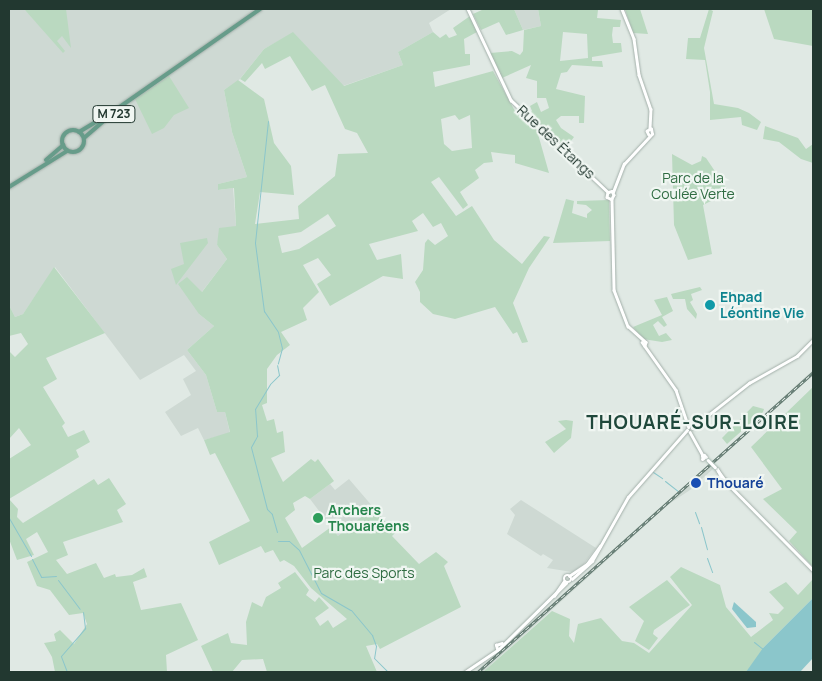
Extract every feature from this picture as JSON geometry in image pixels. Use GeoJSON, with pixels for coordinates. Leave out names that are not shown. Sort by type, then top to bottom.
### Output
{"type":"FeatureCollection","features":[{"type":"Feature","properties":{"kind":"main road","name":"M 723"},"geometry":{"type":"LineString","coordinates":[[79,132],[144,90],[260,9]]}},
{"type":"Feature","properties":{"kind":"main road","name":"M 723"},"geometry":{"type":"LineString","coordinates":[[84,138],[144,90]]}},
{"type":"Feature","properties":{"kind":"main road"},"geometry":{"type":"LineString","coordinates":[[79,132],[84,138],[80,150],[67,150],[11,186],[63,145],[67,133],[79,132]]}},
{"type":"Feature","properties":{"kind":"main road"},"geometry":{"type":"LineString","coordinates":[[63,145],[67,150]]}},
{"type":"Feature","properties":{"kind":"street","name":"Rue des Étangs"},"geometry":{"type":"LineString","coordinates":[[468,9],[511,100],[608,192],[607,196],[612,199]]}},
{"type":"Feature","properties":{"kind":"street"},"geometry":{"type":"LineString","coordinates":[[622,9],[637,49],[640,75],[651,109],[650,129],[653,133],[626,160],[613,192],[614,290],[628,326],[642,341],[646,342],[645,346],[676,390],[688,417],[692,440],[724,480],[813,570]]}},
{"type":"Feature","properties":{"kind":"street"},"geometry":{"type":"LineString","coordinates":[[608,192],[613,192]]}},
{"type":"Feature","properties":{"kind":"street"},"geometry":{"type":"LineString","coordinates":[[465,672],[504,643],[550,601],[565,582],[590,564],[627,501],[690,429],[750,383],[797,356],[813,340]]}},
{"type":"Feature","properties":{"kind":"street"},"geometry":{"type":"LineString","coordinates":[[565,582],[571,577]]}},
{"type":"Feature","properties":{"kind":"shaded area"},"geometry":{"type":"Polygon","coordinates":[[[9,9],[24,9],[54,41],[61,9],[451,9],[429,23],[433,32],[398,52],[403,65],[343,86],[293,33],[264,49],[239,80],[224,90],[232,132],[247,177],[218,184],[219,190],[233,188],[236,226],[220,235],[217,245],[227,259],[201,293],[199,314],[214,326],[187,350],[206,375],[217,412],[225,412],[230,433],[204,440],[198,428],[181,436],[165,412],[191,395],[183,379],[196,371],[184,355],[140,380],[55,267],[23,314],[15,317],[9,305],[9,9]]]}},
{"type":"Feature","properties":{"kind":"shaded area"},"geometry":{"type":"Polygon","coordinates":[[[514,9],[538,9],[541,26],[523,30],[514,9]]]}},
{"type":"Feature","properties":{"kind":"shaded area"},"geometry":{"type":"Polygon","coordinates":[[[813,370],[813,375],[714,464],[712,462],[813,370]]]}},
{"type":"Feature","properties":{"kind":"shaded area"},"geometry":{"type":"Polygon","coordinates":[[[709,464],[714,468],[690,490],[669,504],[483,672],[475,672],[709,464]]]}},
{"type":"Feature","properties":{"kind":"shaded area"},"geometry":{"type":"Polygon","coordinates":[[[349,479],[373,507],[338,536],[310,499],[330,484],[335,490],[349,479]]]}},
{"type":"Feature","properties":{"kind":"shaded area"},"geometry":{"type":"Polygon","coordinates":[[[521,500],[596,548],[583,565],[572,572],[547,568],[553,560],[543,554],[541,556],[507,534],[515,515],[510,509],[521,500]]]}},
{"type":"Feature","properties":{"kind":"green space"},"geometry":{"type":"Polygon","coordinates":[[[24,9],[66,9],[71,48],[62,36],[57,41],[65,51],[63,53],[24,9]]]}},
{"type":"Feature","properties":{"kind":"green space"},"geometry":{"type":"Polygon","coordinates":[[[484,9],[514,9],[523,30],[506,35],[499,22],[481,30],[473,14],[484,9]]]}},
{"type":"Feature","properties":{"kind":"green space","name":"Parc des Sports"},"geometry":{"type":"Polygon","coordinates":[[[538,9],[598,10],[597,18],[621,20],[620,27],[613,27],[612,35],[613,43],[621,43],[622,52],[592,57],[592,61],[602,61],[603,67],[572,65],[567,72],[561,73],[556,89],[585,96],[584,123],[579,123],[579,116],[561,116],[556,120],[561,128],[574,137],[565,149],[544,128],[538,134],[549,173],[515,163],[515,155],[491,152],[493,162],[484,163],[475,170],[479,178],[460,192],[468,205],[463,209],[439,177],[431,182],[456,216],[472,206],[494,240],[522,264],[544,236],[550,237],[529,268],[513,303],[528,342],[522,343],[517,332],[513,334],[495,307],[455,319],[433,314],[420,302],[420,292],[415,282],[423,270],[425,243],[428,239],[435,245],[448,236],[441,223],[433,227],[423,213],[412,221],[418,231],[369,244],[377,260],[401,254],[403,279],[383,276],[330,306],[317,284],[331,275],[318,258],[303,265],[319,292],[303,308],[307,320],[281,332],[290,345],[277,355],[267,369],[267,403],[262,405],[267,421],[274,419],[277,433],[283,431],[285,452],[271,458],[283,482],[311,459],[315,462],[318,459],[334,481],[310,499],[305,496],[293,503],[295,510],[285,518],[302,548],[331,527],[338,536],[373,507],[395,533],[392,536],[419,564],[436,552],[448,562],[444,566],[461,607],[380,649],[377,644],[366,646],[377,672],[267,672],[263,659],[242,660],[232,672],[213,672],[201,646],[228,633],[231,643],[247,645],[246,622],[252,602],[262,607],[266,597],[281,588],[278,583],[295,572],[309,590],[306,595],[315,602],[319,597],[329,608],[315,618],[320,626],[328,620],[333,628],[347,619],[311,588],[294,566],[284,560],[280,562],[273,550],[265,553],[261,546],[219,565],[209,542],[250,521],[215,453],[210,455],[204,440],[230,432],[225,412],[217,412],[206,375],[187,350],[214,326],[199,314],[178,284],[187,277],[202,292],[227,259],[217,245],[219,228],[236,226],[234,188],[218,190],[218,184],[247,177],[232,132],[224,90],[238,80],[264,99],[274,143],[291,166],[294,195],[260,192],[255,224],[299,219],[298,206],[335,176],[338,154],[368,153],[357,133],[345,129],[325,85],[312,91],[290,56],[265,69],[262,63],[245,82],[240,79],[264,49],[293,32],[344,86],[403,65],[398,52],[433,32],[440,38],[446,34],[449,38],[457,35],[453,28],[470,16],[477,32],[464,39],[465,54],[470,54],[470,65],[433,72],[435,87],[493,71],[515,111],[525,117],[532,111],[530,106],[537,102],[541,112],[549,108],[546,98],[537,98],[537,81],[526,78],[531,65],[502,78],[490,53],[512,51],[520,55],[523,51],[524,30],[541,26],[538,9]],[[563,32],[560,61],[588,58],[587,34],[563,32]],[[455,115],[441,119],[444,144],[452,151],[472,148],[470,115],[459,120],[455,115]],[[328,214],[301,232],[278,236],[282,253],[299,249],[336,226],[328,214]]]}},
{"type":"Feature","properties":{"kind":"green space"},"geometry":{"type":"Polygon","coordinates":[[[625,9],[640,9],[648,34],[633,33],[625,9]]]}},
{"type":"Feature","properties":{"kind":"green space"},"geometry":{"type":"Polygon","coordinates":[[[709,9],[713,11],[704,48],[714,104],[738,108],[749,113],[761,122],[757,130],[742,125],[741,117],[710,120],[710,92],[705,60],[686,59],[688,38],[700,38],[709,9]]]}},
{"type":"Feature","properties":{"kind":"green space"},"geometry":{"type":"Polygon","coordinates":[[[764,9],[813,9],[813,46],[774,39],[764,9]]]}},
{"type":"Feature","properties":{"kind":"green space"},"geometry":{"type":"Polygon","coordinates":[[[169,76],[189,108],[174,115],[164,128],[152,134],[135,99],[169,76]]]}},
{"type":"Feature","properties":{"kind":"green space"},"geometry":{"type":"Polygon","coordinates":[[[765,126],[798,138],[806,149],[813,144],[813,163],[801,159],[779,142],[763,139],[765,126]]]}},
{"type":"Feature","properties":{"kind":"green space","name":"Parc de la Coulée Verte"},"geometry":{"type":"Polygon","coordinates":[[[672,154],[692,165],[701,161],[702,156],[706,158],[729,192],[703,205],[712,254],[688,260],[674,225],[672,154]]]}},
{"type":"Feature","properties":{"kind":"green space"},"geometry":{"type":"Polygon","coordinates":[[[566,199],[574,201],[572,213],[587,218],[587,214],[592,210],[586,205],[577,204],[577,201],[609,200],[610,241],[553,243],[566,199]]]}},
{"type":"Feature","properties":{"kind":"green space"},"geometry":{"type":"Polygon","coordinates":[[[207,238],[208,243],[176,285],[171,269],[184,264],[180,243],[207,238]]]}},
{"type":"Feature","properties":{"kind":"green space"},"geometry":{"type":"Polygon","coordinates":[[[54,267],[105,333],[46,358],[57,379],[43,387],[65,423],[62,426],[68,437],[84,430],[90,442],[76,450],[79,457],[9,499],[9,459],[31,445],[19,428],[9,439],[9,351],[15,357],[28,344],[21,333],[9,336],[9,305],[15,317],[23,314],[54,267]]]}},
{"type":"Feature","properties":{"kind":"green space"},"geometry":{"type":"Polygon","coordinates":[[[700,287],[702,290],[691,294],[693,300],[690,302],[697,314],[696,319],[687,309],[685,299],[673,299],[671,294],[700,287]]]}},
{"type":"Feature","properties":{"kind":"green space"},"geometry":{"type":"Polygon","coordinates":[[[667,297],[673,311],[662,317],[667,325],[664,327],[658,321],[653,325],[659,336],[666,333],[672,340],[662,342],[643,339],[633,327],[662,315],[654,300],[667,297]]]}},
{"type":"Feature","properties":{"kind":"green space"},"geometry":{"type":"Polygon","coordinates":[[[813,387],[813,567],[789,541],[797,532],[763,499],[782,489],[751,447],[813,387]]]}},
{"type":"Feature","properties":{"kind":"green space"},"geometry":{"type":"Polygon","coordinates":[[[753,406],[764,409],[763,412],[727,444],[722,438],[753,406]]]}},
{"type":"Feature","properties":{"kind":"green space"},"geometry":{"type":"Polygon","coordinates":[[[558,421],[573,421],[571,438],[554,453],[545,442],[566,429],[558,421]]]}},
{"type":"Feature","properties":{"kind":"green space"},"geometry":{"type":"Polygon","coordinates":[[[109,478],[126,504],[117,510],[123,522],[63,542],[68,555],[56,560],[67,574],[96,563],[104,578],[115,574],[116,577],[132,575],[144,568],[147,577],[133,582],[141,610],[181,603],[198,640],[166,655],[167,672],[55,672],[52,657],[44,643],[56,641],[54,634],[60,630],[74,644],[87,624],[83,613],[69,615],[50,590],[37,586],[27,562],[48,552],[37,532],[26,539],[34,555],[17,560],[9,539],[9,499],[18,509],[17,517],[23,523],[94,479],[98,485],[109,478]]]}},
{"type":"Feature","properties":{"kind":"green space"},"geometry":{"type":"Polygon","coordinates":[[[681,567],[720,585],[726,607],[751,637],[773,620],[769,613],[778,614],[784,608],[769,592],[786,582],[798,595],[813,579],[813,598],[763,648],[784,672],[483,672],[552,611],[570,619],[569,636],[574,643],[578,624],[601,618],[622,641],[634,643],[649,653],[692,605],[670,577],[681,567]]]}},
{"type":"Feature","properties":{"kind":"green space"},"geometry":{"type":"Polygon","coordinates":[[[667,580],[690,605],[654,630],[653,634],[658,638],[649,650],[635,641],[644,621],[629,607],[667,580]]]}},
{"type":"Feature","properties":{"kind":"water"},"geometry":{"type":"Polygon","coordinates":[[[813,598],[813,658],[800,672],[746,672],[763,648],[813,598]]]}},
{"type":"Feature","properties":{"kind":"water"},"geometry":{"type":"Polygon","coordinates":[[[734,602],[756,622],[756,627],[747,628],[732,609],[734,602]]]}},
{"type":"Feature","properties":{"kind":"waterway"},"geometry":{"type":"LineString","coordinates":[[268,121],[255,243],[264,311],[278,332],[282,348],[278,363]]}},
{"type":"Feature","properties":{"kind":"waterway"},"geometry":{"type":"LineString","coordinates":[[277,365],[279,375],[270,384],[255,409],[257,436],[251,447],[267,509],[272,514],[277,532]]}},
{"type":"Feature","properties":{"kind":"waterway"},"geometry":{"type":"LineString","coordinates":[[653,472],[662,478]]}},
{"type":"Feature","properties":{"kind":"waterway"},"geometry":{"type":"LineString","coordinates":[[665,481],[678,491]]}},
{"type":"Feature","properties":{"kind":"waterway"},"geometry":{"type":"LineString","coordinates":[[695,512],[699,523]]}},
{"type":"Feature","properties":{"kind":"waterway"},"geometry":{"type":"LineString","coordinates":[[9,518],[31,556]]}},
{"type":"Feature","properties":{"kind":"waterway"},"geometry":{"type":"LineString","coordinates":[[701,527],[707,549]]}},
{"type":"Feature","properties":{"kind":"waterway"},"geometry":{"type":"LineString","coordinates":[[278,541],[289,541],[299,550],[321,593],[351,610],[372,635],[376,646],[374,658],[388,672]]}},
{"type":"Feature","properties":{"kind":"waterway"},"geometry":{"type":"LineString","coordinates":[[707,558],[712,572]]}},
{"type":"Feature","properties":{"kind":"waterway"},"geometry":{"type":"LineString","coordinates":[[32,559],[41,577],[56,576]]}},
{"type":"Feature","properties":{"kind":"waterway"},"geometry":{"type":"LineString","coordinates":[[58,580],[80,609]]}},
{"type":"Feature","properties":{"kind":"waterway"},"geometry":{"type":"LineString","coordinates":[[67,672],[61,656],[85,628],[83,612]]}},
{"type":"Feature","properties":{"kind":"waterway"},"geometry":{"type":"LineString","coordinates":[[754,642],[763,649]]}},
{"type":"Feature","properties":{"kind":"railway"},"geometry":{"type":"LineString","coordinates":[[478,672],[813,372]]}},
{"type":"Feature","properties":{"kind":"place","name":"Ehpad Léontine Vie"},"geometry":{"type":"Point","coordinates":[710,305]}},
{"type":"Feature","properties":{"kind":"place","name":"Thouaré"},"geometry":{"type":"Point","coordinates":[696,483]}},
{"type":"Feature","properties":{"kind":"place","name":"Archers Thouaréens"},"geometry":{"type":"Point","coordinates":[318,518]}},
{"type":"Feature","properties":{"kind":"district","name":"THOUARÉ-SUR-LOIRE"},"geometry":{"type":"Point","coordinates":[693,423]}}]}
